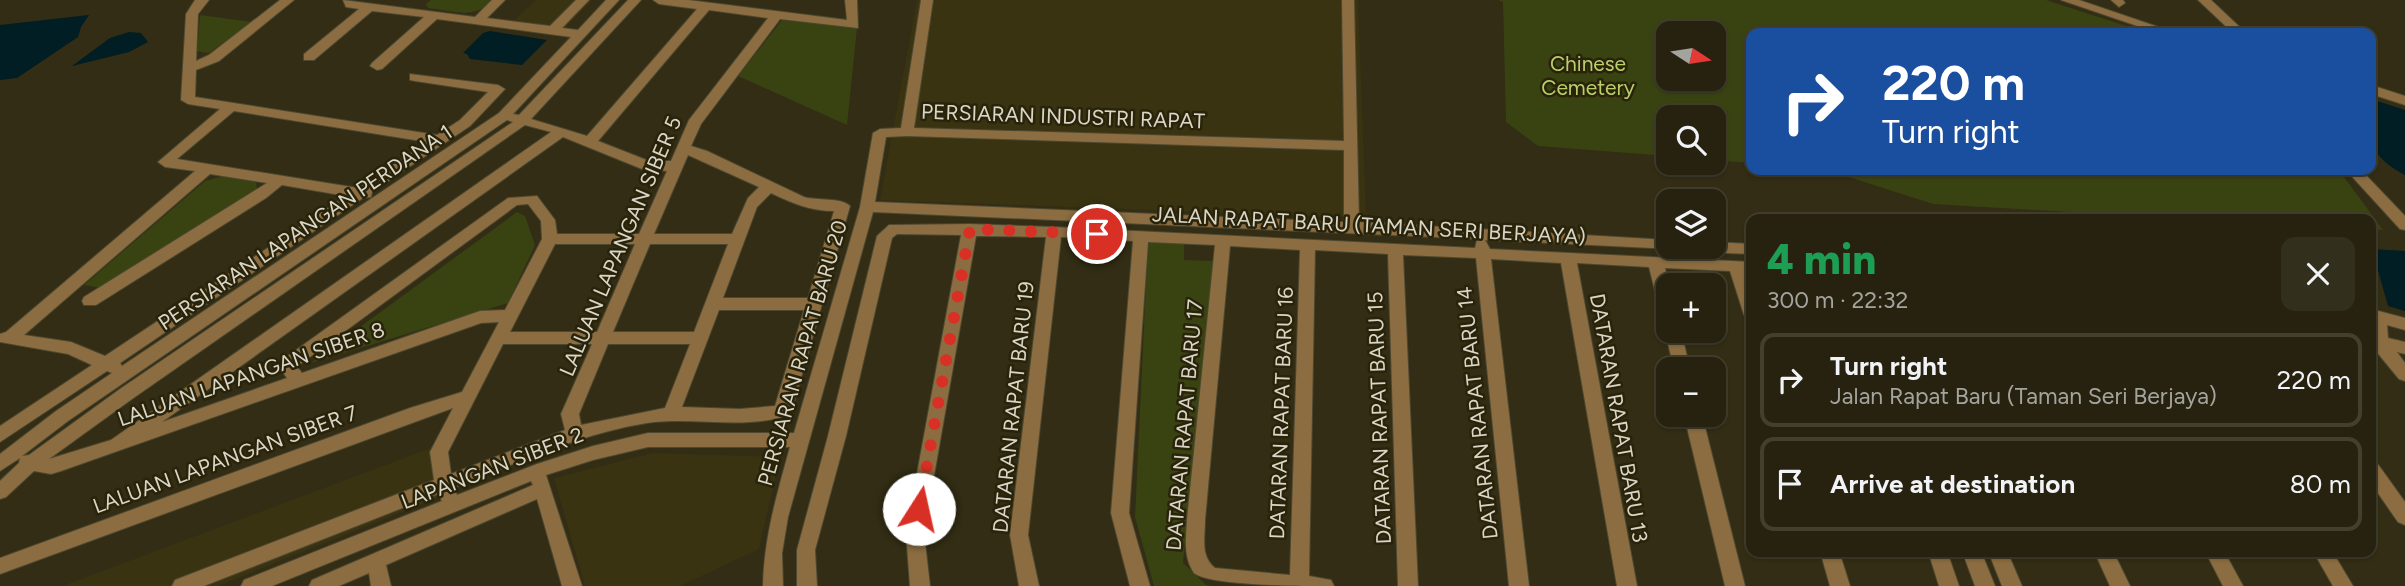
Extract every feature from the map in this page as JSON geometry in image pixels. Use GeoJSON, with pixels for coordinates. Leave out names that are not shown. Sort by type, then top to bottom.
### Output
{"type":"FeatureCollection","features":[{"type":"Feature","properties":{"kind":"street"},"geometry":{"type":"LineString","coordinates":[[203,0],[196,5],[192,15],[188,100],[440,140]]}},
{"type":"Feature","properties":{"kind":"street"},"geometry":{"type":"LineString","coordinates":[[188,69],[214,58],[288,0]]}},
{"type":"Feature","properties":{"kind":"street"},"geometry":{"type":"LineString","coordinates":[[411,12],[425,0]]}},
{"type":"Feature","properties":{"kind":"street"},"geometry":{"type":"LineString","coordinates":[[477,21],[499,0]]}},
{"type":"Feature","properties":{"kind":"street"},"geometry":{"type":"LineString","coordinates":[[552,31],[583,0]]}},
{"type":"Feature","properties":{"kind":"street","name":"PERSIARAN LAPANGAN PERDANA 1"},"geometry":{"type":"LineString","coordinates":[[3,461],[124,374],[504,116],[613,0]]}},
{"type":"Feature","properties":{"kind":"street"},"geometry":{"type":"LineString","coordinates":[[0,492],[31,463],[487,148],[522,120],[635,0]]}},
{"type":"Feature","properties":{"kind":"street"},"geometry":{"type":"LineString","coordinates":[[660,0],[854,25],[851,0]]}},
{"type":"Feature","properties":{"kind":"street","name":"PERSIARAN INDUSTRI RAPAT"},"geometry":{"type":"LineString","coordinates":[[927,0],[907,132],[1350,146]]}},
{"type":"Feature","properties":{"kind":"street"},"geometry":{"type":"LineString","coordinates":[[1348,0],[1352,227]]}},
{"type":"Feature","properties":{"kind":"street"},"geometry":{"type":"LineString","coordinates":[[2067,0],[2154,28]]}},
{"type":"Feature","properties":{"kind":"street"},"geometry":{"type":"LineString","coordinates":[[2193,0],[2218,28]]}},
{"type":"Feature","properties":{"kind":"street"},"geometry":{"type":"LineString","coordinates":[[2204,0],[2234,28]]}},
{"type":"Feature","properties":{"kind":"street"},"geometry":{"type":"LineString","coordinates":[[349,2],[369,7],[580,34]]}},
{"type":"Feature","properties":{"kind":"street"},"geometry":{"type":"LineString","coordinates":[[589,142],[706,6]]}},
{"type":"Feature","properties":{"kind":"street"},"geometry":{"type":"LineString","coordinates":[[309,57],[369,7]]}},
{"type":"Feature","properties":{"kind":"street"},"geometry":{"type":"LineString","coordinates":[[377,66],[434,15]]}},
{"type":"Feature","properties":{"kind":"street","name":"LALUAN LAPANGAN SIBER 5"},"geometry":{"type":"LineString","coordinates":[[575,433],[570,414],[694,123],[777,15]]}},
{"type":"Feature","properties":{"kind":"street"},"geometry":{"type":"LineString","coordinates":[[0,435],[465,123],[499,89],[415,77]]}},
{"type":"Feature","properties":{"kind":"street"},"geometry":{"type":"LineString","coordinates":[[2376,91],[2405,101]]}},
{"type":"Feature","properties":{"kind":"street"},"geometry":{"type":"LineString","coordinates":[[231,107],[164,162],[362,192],[380,202]]}},
{"type":"Feature","properties":{"kind":"street"},"geometry":{"type":"LineString","coordinates":[[504,116],[562,131],[647,166],[676,166]]}},
{"type":"Feature","properties":{"kind":"street"},"geometry":{"type":"LineString","coordinates":[[117,445],[562,131]]}},
{"type":"Feature","properties":{"kind":"street","name":"PERSIARAN RAPAT BARU 20"},"geometry":{"type":"LineString","coordinates":[[773,586],[773,553],[779,517],[867,207],[880,134],[907,132]]}},
{"type":"Feature","properties":{"kind":"street"},"geometry":{"type":"LineString","coordinates":[[189,585],[575,433],[619,422],[671,414],[727,415],[780,411],[784,406],[843,206],[809,204],[702,154],[684,149]]}},
{"type":"Feature","properties":{"kind":"street"},"geometry":{"type":"LineString","coordinates":[[5,338],[208,169]]}},
{"type":"Feature","properties":{"kind":"street"},"geometry":{"type":"LineString","coordinates":[[2358,175],[2405,225]]}},
{"type":"Feature","properties":{"kind":"street"},"geometry":{"type":"LineString","coordinates":[[90,301],[261,195],[280,180]]}},
{"type":"Feature","properties":{"kind":"street"},"geometry":{"type":"LineString","coordinates":[[671,414],[755,198],[769,187]]}},
{"type":"Feature","properties":{"kind":"street"},"geometry":{"type":"LineString","coordinates":[[300,381],[289,370],[291,362],[513,201],[532,199],[548,219],[550,239],[439,452],[443,484],[453,506]]}},
{"type":"Feature","properties":{"kind":"street"},"geometry":{"type":"LineString","coordinates":[[867,207],[1352,227],[1482,244],[1656,245]]}},
{"type":"Feature","properties":{"kind":"street","name":"JALAN RAPAT BARU (TAMAN SERI BERJAYA)"},"geometry":{"type":"LineString","coordinates":[[807,586],[806,551],[885,236],[894,229],[1054,232],[1395,249],[1482,244],[1568,257],[1744,267]]}},
{"type":"Feature","properties":{"kind":"street"},"geometry":{"type":"LineString","coordinates":[[920,586],[915,533],[970,229]]}},
{"type":"Feature","properties":{"kind":"street","name":"DATARAN RAPAT BARU 19"},"geometry":{"type":"LineString","coordinates":[[1029,586],[1019,535],[1054,232]]}},
{"type":"Feature","properties":{"kind":"street"},"geometry":{"type":"LineString","coordinates":[[1140,586],[1120,513],[1141,237]]}},
{"type":"Feature","properties":{"kind":"street"},"geometry":{"type":"LineString","coordinates":[[550,239],[738,239]]}},
{"type":"Feature","properties":{"kind":"street","name":"DATARAN RAPAT BARU 17"},"geometry":{"type":"LineString","coordinates":[[1223,240],[1196,520],[1196,564],[1212,576],[1324,586]]}},
{"type":"Feature","properties":{"kind":"street","name":"DATARAN RAPAT BARU 16"},"geometry":{"type":"LineString","coordinates":[[1299,584],[1308,244]]}},
{"type":"Feature","properties":{"kind":"street","name":"DATARAN RAPAT BARU 14"},"geometry":{"type":"LineString","coordinates":[[1482,244],[1519,586]]}},
{"type":"Feature","properties":{"kind":"street","name":"DATARAN RAPAT BARU 15"},"geometry":{"type":"LineString","coordinates":[[1395,249],[1408,586]]}},
{"type":"Feature","properties":{"kind":"street"},"geometry":{"type":"LineString","coordinates":[[1726,249],[1746,250]]}},
{"type":"Feature","properties":{"kind":"street","name":"DATARAN RAPAT BARU 13"},"geometry":{"type":"LineString","coordinates":[[1568,257],[1627,586]]}},
{"type":"Feature","properties":{"kind":"street"},"geometry":{"type":"LineString","coordinates":[[1656,263],[1658,273]]}},
{"type":"Feature","properties":{"kind":"street"},"geometry":{"type":"LineString","coordinates":[[714,304],[813,304]]}},
{"type":"Feature","properties":{"kind":"street","name":"LALUAN LAPANGAN SIBER 8"},"geometry":{"type":"LineString","coordinates":[[3,461],[51,467],[480,317],[509,316]]}},
{"type":"Feature","properties":{"kind":"street"},"geometry":{"type":"LineString","coordinates":[[2376,316],[2405,324]]}},
{"type":"Feature","properties":{"kind":"street"},"geometry":{"type":"LineString","coordinates":[[5,338],[71,348],[108,363],[124,374]]}},
{"type":"Feature","properties":{"kind":"street"},"geometry":{"type":"LineString","coordinates":[[500,338],[701,338]]}},
{"type":"Feature","properties":{"kind":"street"},"geometry":{"type":"LineString","coordinates":[[2376,340],[2405,348]]}},
{"type":"Feature","properties":{"kind":"street"},"geometry":{"type":"LineString","coordinates":[[2376,340],[2405,375]]}},
{"type":"Feature","properties":{"kind":"street","name":"LALUAN LAPANGAN SIBER 7"},"geometry":{"type":"LineString","coordinates":[[0,566],[416,413],[467,397]]}},
{"type":"Feature","properties":{"kind":"street"},"geometry":{"type":"LineString","coordinates":[[1696,427],[1735,586]]}},
{"type":"Feature","properties":{"kind":"street","name":"LAPANGAN SIBER 2"},"geometry":{"type":"LineString","coordinates":[[251,586],[453,506],[540,480],[593,453],[648,440],[801,440]]}},
{"type":"Feature","properties":{"kind":"street"},"geometry":{"type":"LineString","coordinates":[[2376,475],[2405,517]]}},
{"type":"Feature","properties":{"kind":"street"},"geometry":{"type":"LineString","coordinates":[[319,586],[376,562],[540,480],[572,586]]}},
{"type":"Feature","properties":{"kind":"street"},"geometry":{"type":"LineString","coordinates":[[1831,557],[1840,586]]}},
{"type":"Feature","properties":{"kind":"street"},"geometry":{"type":"LineString","coordinates":[[1939,557],[1950,586]]}},
{"type":"Feature","properties":{"kind":"street"},"geometry":{"type":"LineString","coordinates":[[1973,557],[1985,586]]}},
{"type":"Feature","properties":{"kind":"street"},"geometry":{"type":"LineString","coordinates":[[2000,557],[2012,586]]}},
{"type":"Feature","properties":{"kind":"street"},"geometry":{"type":"LineString","coordinates":[[2106,557],[2120,586]]}},
{"type":"Feature","properties":{"kind":"street"},"geometry":{"type":"LineString","coordinates":[[2217,557],[2233,586]]}},
{"type":"Feature","properties":{"kind":"street"},"geometry":{"type":"LineString","coordinates":[[2326,557],[2343,586]]}},
{"type":"Feature","properties":{"kind":"street"},"geometry":{"type":"LineString","coordinates":[[376,562],[381,586]]}},
{"type":"Feature","properties":{"kind":"shaded area"},"geometry":{"type":"Polygon","coordinates":[[[536,0],[592,0],[557,36],[506,28],[536,0]]]}},
{"type":"Feature","properties":{"kind":"shaded area"},"geometry":{"type":"Polygon","coordinates":[[[917,0],[1358,0],[1366,218],[880,200],[917,0]]]}},
{"type":"Feature","properties":{"kind":"shaded area"},"geometry":{"type":"Polygon","coordinates":[[[431,448],[442,496],[218,586],[62,586],[431,448]]]}},
{"type":"Feature","properties":{"kind":"shaded area"},"geometry":{"type":"Polygon","coordinates":[[[653,453],[780,457],[759,549],[680,586],[585,586],[554,478],[653,453]]]}},
{"type":"Feature","properties":{"kind":"green space"},"geometry":{"type":"Polygon","coordinates":[[[431,0],[494,0],[479,10],[463,13],[428,8],[426,4],[431,0]]]}},
{"type":"Feature","properties":{"kind":"green space","name":"Chinese Cemetery"},"geometry":{"type":"Polygon","coordinates":[[[1498,0],[2046,0],[2133,28],[1746,28],[1746,163],[1726,161],[1726,105],[1656,105],[1656,155],[1538,146],[1506,122],[1503,2],[1498,0]]]}},
{"type":"Feature","properties":{"kind":"green space"},"geometry":{"type":"Polygon","coordinates":[[[200,15],[252,22],[209,53],[197,51],[200,15]]]}},
{"type":"Feature","properties":{"kind":"green space"},"geometry":{"type":"Polygon","coordinates":[[[782,20],[857,28],[847,125],[738,76],[782,20]]]}},
{"type":"Feature","properties":{"kind":"green space"},"geometry":{"type":"Polygon","coordinates":[[[1843,175],[2343,175],[2371,214],[2103,214],[1933,204],[1843,175]]]}},
{"type":"Feature","properties":{"kind":"green space"},"geometry":{"type":"Polygon","coordinates":[[[223,176],[256,182],[257,189],[102,288],[84,285],[205,181],[223,176]]]}},
{"type":"Feature","properties":{"kind":"green space"},"geometry":{"type":"Polygon","coordinates":[[[517,212],[525,216],[535,245],[508,303],[311,363],[517,212]]]}},
{"type":"Feature","properties":{"kind":"green space"},"geometry":{"type":"Polygon","coordinates":[[[2376,220],[2383,230],[2376,229],[2376,220]]]}},
{"type":"Feature","properties":{"kind":"green space"},"geometry":{"type":"Polygon","coordinates":[[[1148,241],[1184,244],[1184,260],[1213,261],[1183,563],[1206,585],[1213,586],[1154,586],[1135,517],[1148,241]]]}},
{"type":"Feature","properties":{"kind":"water"},"geometry":{"type":"Polygon","coordinates":[[[89,15],[78,37],[17,78],[0,80],[0,25],[89,15]]]}},
{"type":"Feature","properties":{"kind":"water"},"geometry":{"type":"Polygon","coordinates":[[[490,31],[547,40],[522,65],[470,59],[463,53],[483,33],[490,31]]]}},
{"type":"Feature","properties":{"kind":"water"},"geometry":{"type":"Polygon","coordinates":[[[129,32],[141,33],[148,42],[129,52],[72,66],[110,38],[129,32]]]}},
{"type":"Feature","properties":{"kind":"water"},"geometry":{"type":"Polygon","coordinates":[[[2376,101],[2405,110],[2405,175],[2377,153],[2376,101]]]}},
{"type":"Feature","properties":{"kind":"water"},"geometry":{"type":"Polygon","coordinates":[[[2376,249],[2405,251],[2405,311],[2388,306],[2376,263],[2376,249]]]}},
{"type":"Feature","properties":{"kind":"route"},"geometry":{"type":"LineString","coordinates":[[919,509],[970,229],[1097,234]]}}]}
